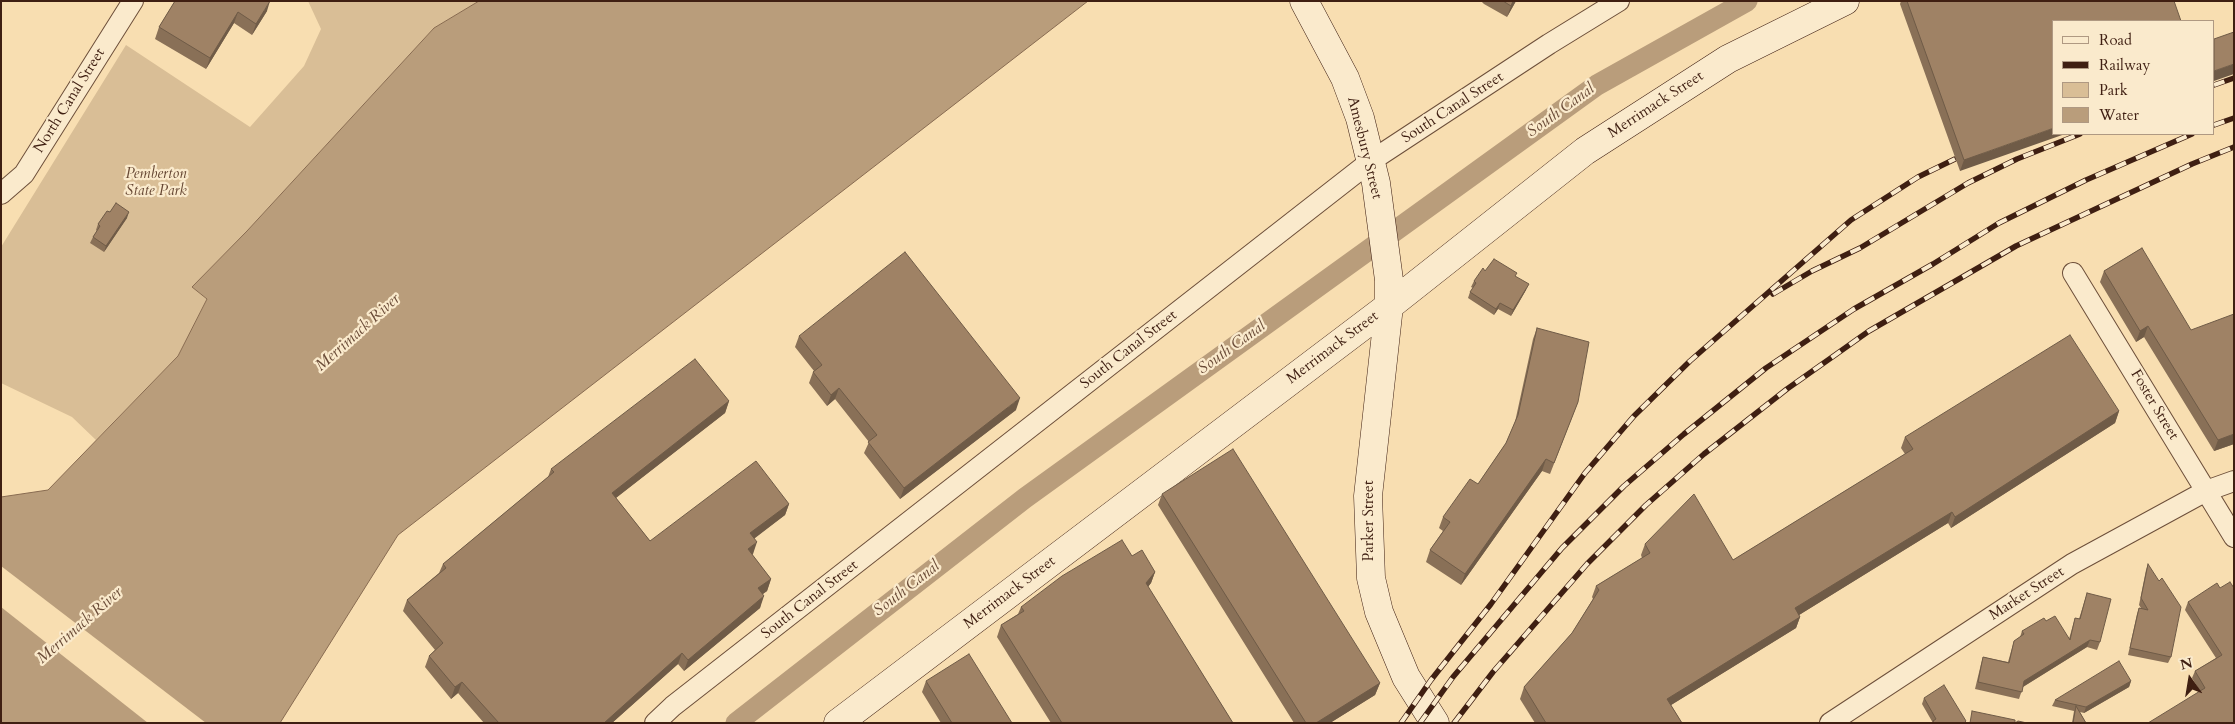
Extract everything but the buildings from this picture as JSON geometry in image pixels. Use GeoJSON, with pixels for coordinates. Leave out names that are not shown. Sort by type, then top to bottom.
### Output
{"type":"FeatureCollection","features":[{"type":"Feature","properties":{"kind":"main road","name":"Amesbury Street"},"geometry":{"type":"LineString","coordinates":[[1304,1],[1345,78],[1360,118],[1374,172],[1388,293]]}},
{"type":"Feature","properties":{"kind":"main road","name":"Merrimack Street"},"geometry":{"type":"LineString","coordinates":[[838,723],[1388,293],[1586,151],[1728,59],[1845,1]]}},
{"type":"Feature","properties":{"kind":"main road","name":"Parker Street"},"geometry":{"type":"LineString","coordinates":[[1388,293],[1368,496],[1371,578],[1379,612],[1406,677],[1435,723]]}},
{"type":"Feature","properties":{"kind":"street","name":"North Canal Street"},"geometry":{"type":"LineString","coordinates":[[1,194],[24,174],[133,1]]}},
{"type":"Feature","properties":{"kind":"street","name":"South Canal Street"},"geometry":{"type":"LineString","coordinates":[[655,723],[681,700],[1374,172],[1549,44],[1619,1]]}},
{"type":"Feature","properties":{"kind":"street","name":"Foster Street"},"geometry":{"type":"LineString","coordinates":[[2073,273],[2234,537]]}},
{"type":"Feature","properties":{"kind":"street","name":"Market Street"},"geometry":{"type":"LineString","coordinates":[[1830,723],[2072,564],[2206,491],[2234,481]]}},
{"type":"Feature","properties":{"kind":"green space","name":"Pemberton State Park"},"geometry":{"type":"Polygon","coordinates":[[[308,1],[479,1],[434,28],[247,231],[192,287],[207,299],[178,356],[96,440],[72,417],[1,383],[1,247],[126,45],[250,127],[304,66],[321,29],[308,1]]]}},
{"type":"Feature","properties":{"kind":"water","name":"Merrimack River"},"geometry":{"type":"Polygon","coordinates":[[[479,1],[1088,1],[398,535],[280,723],[1,723],[1,497],[48,490],[178,356],[207,299],[192,287],[247,231],[434,28],[479,1]]]}},
{"type":"Feature","properties":{"kind":"pier"},"geometry":{"type":"Polygon","coordinates":[[[1,566],[206,723],[148,723],[1,607],[1,566]]]}},
{"type":"Feature","properties":{"kind":"waterway","name":"South Canal"},"geometry":{"type":"LineString","coordinates":[[736,723],[1025,498],[1597,85],[1747,1]]}},
{"type":"Feature","properties":{"kind":"railway"},"geometry":{"type":"LineString","coordinates":[[2215,85],[2234,78]]}},
{"type":"Feature","properties":{"kind":"railway"},"geometry":{"type":"LineString","coordinates":[[2215,125],[2234,118]]}},
{"type":"Feature","properties":{"kind":"railway"},"geometry":{"type":"LineString","coordinates":[[1773,294],[1812,271],[1860,248],[1968,183],[2017,159],[2077,135]]}},
{"type":"Feature","properties":{"kind":"railway"},"geometry":{"type":"LineString","coordinates":[[1420,723],[1453,677],[1562,548],[1624,486],[1684,434],[1766,368],[1854,309],[1933,264],[1999,223],[2086,180],[2190,135]]}},
{"type":"Feature","properties":{"kind":"railway"},"geometry":{"type":"LineString","coordinates":[[1454,723],[1493,672],[1587,564],[1646,505],[1704,454],[1787,389],[1869,331],[2016,246],[2192,164],[2234,147]]}},
{"type":"Feature","properties":{"kind":"railway"},"geometry":{"type":"LineString","coordinates":[[1401,723],[1431,680],[1491,604],[1585,473],[1634,416],[1690,361],[1851,220],[1918,177],[1955,159]]}}]}
